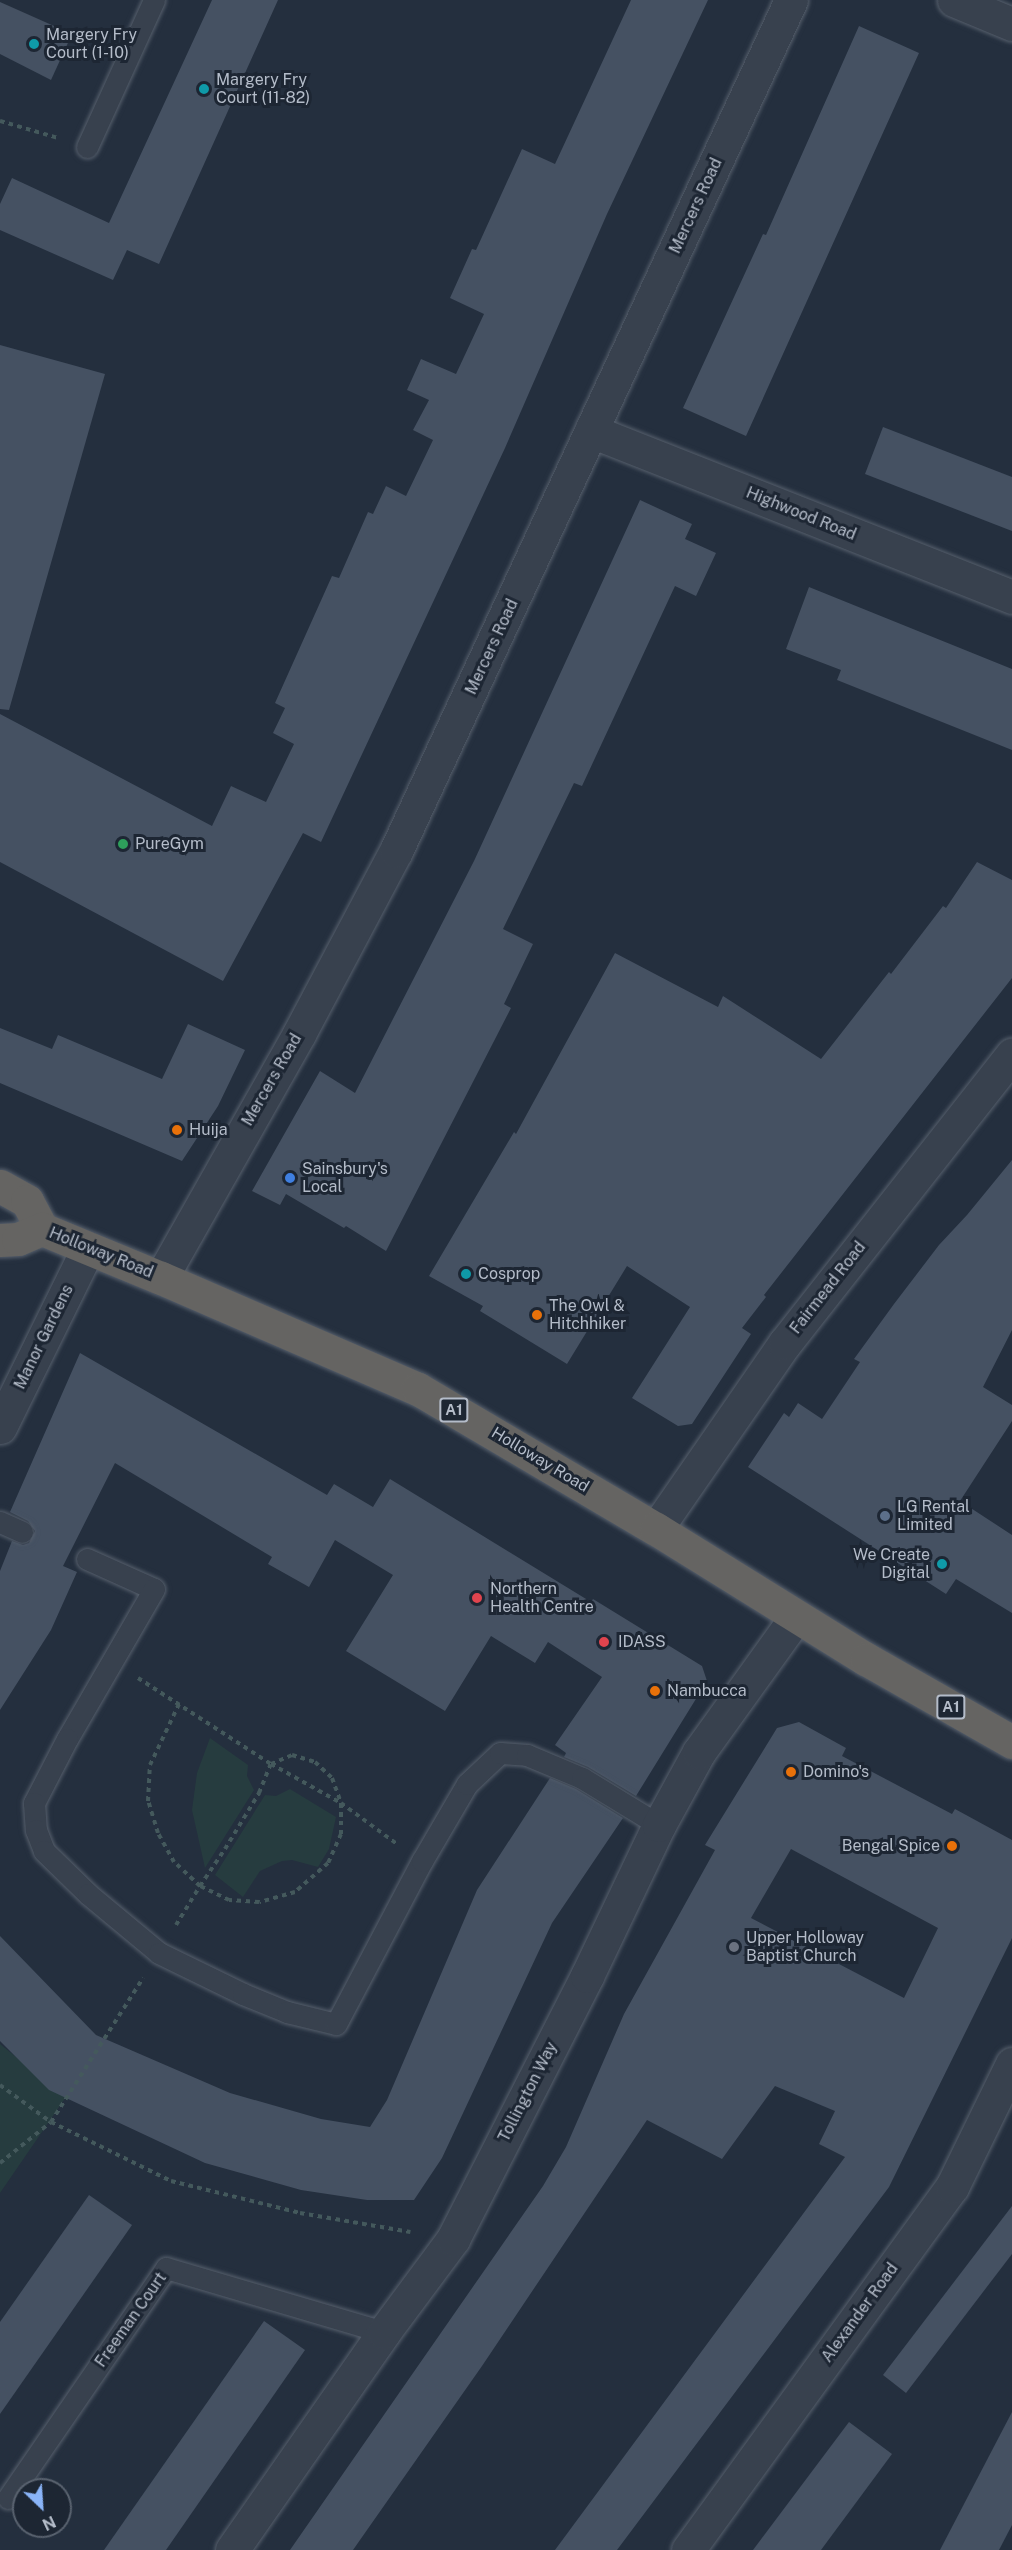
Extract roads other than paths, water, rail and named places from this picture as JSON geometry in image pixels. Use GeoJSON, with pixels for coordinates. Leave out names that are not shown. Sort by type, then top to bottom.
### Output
{"type":"FeatureCollection","features":[{"type":"Feature","properties":{"kind":"highway","name":"Holloway Road"},"geometry":{"type":"LineString","coordinates":[[0,1186],[27,1202],[42,1229],[162,1278],[418,1389],[656,1529],[796,1617],[1012,1742]]}},
{"type":"Feature","properties":{"kind":"highway","name":"Holloway Road"},"geometry":{"type":"LineString","coordinates":[[0,1240],[18,1239],[42,1229]]}},
{"type":"Feature","properties":{"kind":"street","name":"Mercers Road"},"geometry":{"type":"LineString","coordinates":[[162,1278],[299,1034],[396,851],[791,0]]}},
{"type":"Feature","properties":{"kind":"street"},"geometry":{"type":"LineString","coordinates":[[954,0],[1012,24]]}},
{"type":"Feature","properties":{"kind":"street","name":"Highwood Road"},"geometry":{"type":"LineString","coordinates":[[591,431],[1012,597]]}},
{"type":"Feature","properties":{"kind":"street","name":"Fairmead Road"},"geometry":{"type":"LineString","coordinates":[[656,1529],[785,1343],[1012,1055]]}},
{"type":"Feature","properties":{"kind":"street","name":"Manor Gardens"},"geometry":{"type":"LineString","coordinates":[[0,1427],[88,1248]]}},
{"type":"Feature","properties":{"kind":"street","name":"Tollington Way"},"geometry":{"type":"LineString","coordinates":[[232,2550],[384,2332],[453,2239],[587,1976],[659,1825],[699,1752],[796,1617]]}},
{"type":"Feature","properties":{"kind":"street","name":"Alexander Road"},"geometry":{"type":"LineString","coordinates":[[688,2550],[952,2187],[1012,2064]]}},
{"type":"Feature","properties":{"kind":"lane"},"geometry":{"type":"LineString","coordinates":[[87,147],[154,0]]}},
{"type":"Feature","properties":{"kind":"lane"},"geometry":{"type":"LineString","coordinates":[[0,1522],[22,1532]]}},
{"type":"Feature","properties":{"kind":"lane"},"geometry":{"type":"LineString","coordinates":[[87,1559],[154,1588],[67,1739],[34,1803],[36,1830],[44,1851],[88,1894],[159,1953],[278,2008],[336,2024],[422,1861],[467,1784],[500,1753],[527,1755],[582,1778],[659,1825]]}},
{"type":"Feature","properties":{"kind":"lane","name":"Freeman Court"},"geometry":{"type":"LineString","coordinates":[[8,2498],[166,2268],[384,2332]]}},
{"type":"Feature","properties":{"kind":"place","name":"Margery Fry Court (1-10)"},"geometry":{"type":"Point","coordinates":[34,44]}},
{"type":"Feature","properties":{"kind":"place","name":"Margery Fry Court (11-82)"},"geometry":{"type":"Point","coordinates":[204,89]}},
{"type":"Feature","properties":{"kind":"place","name":"PureGym"},"geometry":{"type":"Point","coordinates":[123,844]}},
{"type":"Feature","properties":{"kind":"place","name":"Huija"},"geometry":{"type":"Point","coordinates":[177,1130]}},
{"type":"Feature","properties":{"kind":"place","name":"Sainsbury's Local"},"geometry":{"type":"Point","coordinates":[290,1178]}},
{"type":"Feature","properties":{"kind":"place","name":"Cosprop"},"geometry":{"type":"Point","coordinates":[466,1274]}},
{"type":"Feature","properties":{"kind":"place","name":"The Owl & Hitchhiker"},"geometry":{"type":"Point","coordinates":[537,1315]}},
{"type":"Feature","properties":{"kind":"place","name":"LG Rental Limited"},"geometry":{"type":"Point","coordinates":[885,1516]}},
{"type":"Feature","properties":{"kind":"place","name":"We Create Digital"},"geometry":{"type":"Point","coordinates":[942,1564]}},
{"type":"Feature","properties":{"kind":"place","name":"Northern Health Centre"},"geometry":{"type":"Point","coordinates":[477,1598]}},
{"type":"Feature","properties":{"kind":"place","name":"IDASS"},"geometry":{"type":"Point","coordinates":[604,1642]}},
{"type":"Feature","properties":{"kind":"place","name":"Nambucca"},"geometry":{"type":"Point","coordinates":[655,1691]}},
{"type":"Feature","properties":{"kind":"place","name":"Domino's"},"geometry":{"type":"Point","coordinates":[791,1772]}},
{"type":"Feature","properties":{"kind":"place","name":"Bengal Spice"},"geometry":{"type":"Point","coordinates":[952,1846]}},
{"type":"Feature","properties":{"kind":"place","name":"Upper Holloway Baptist Church"},"geometry":{"type":"Point","coordinates":[734,1947]}}]}
